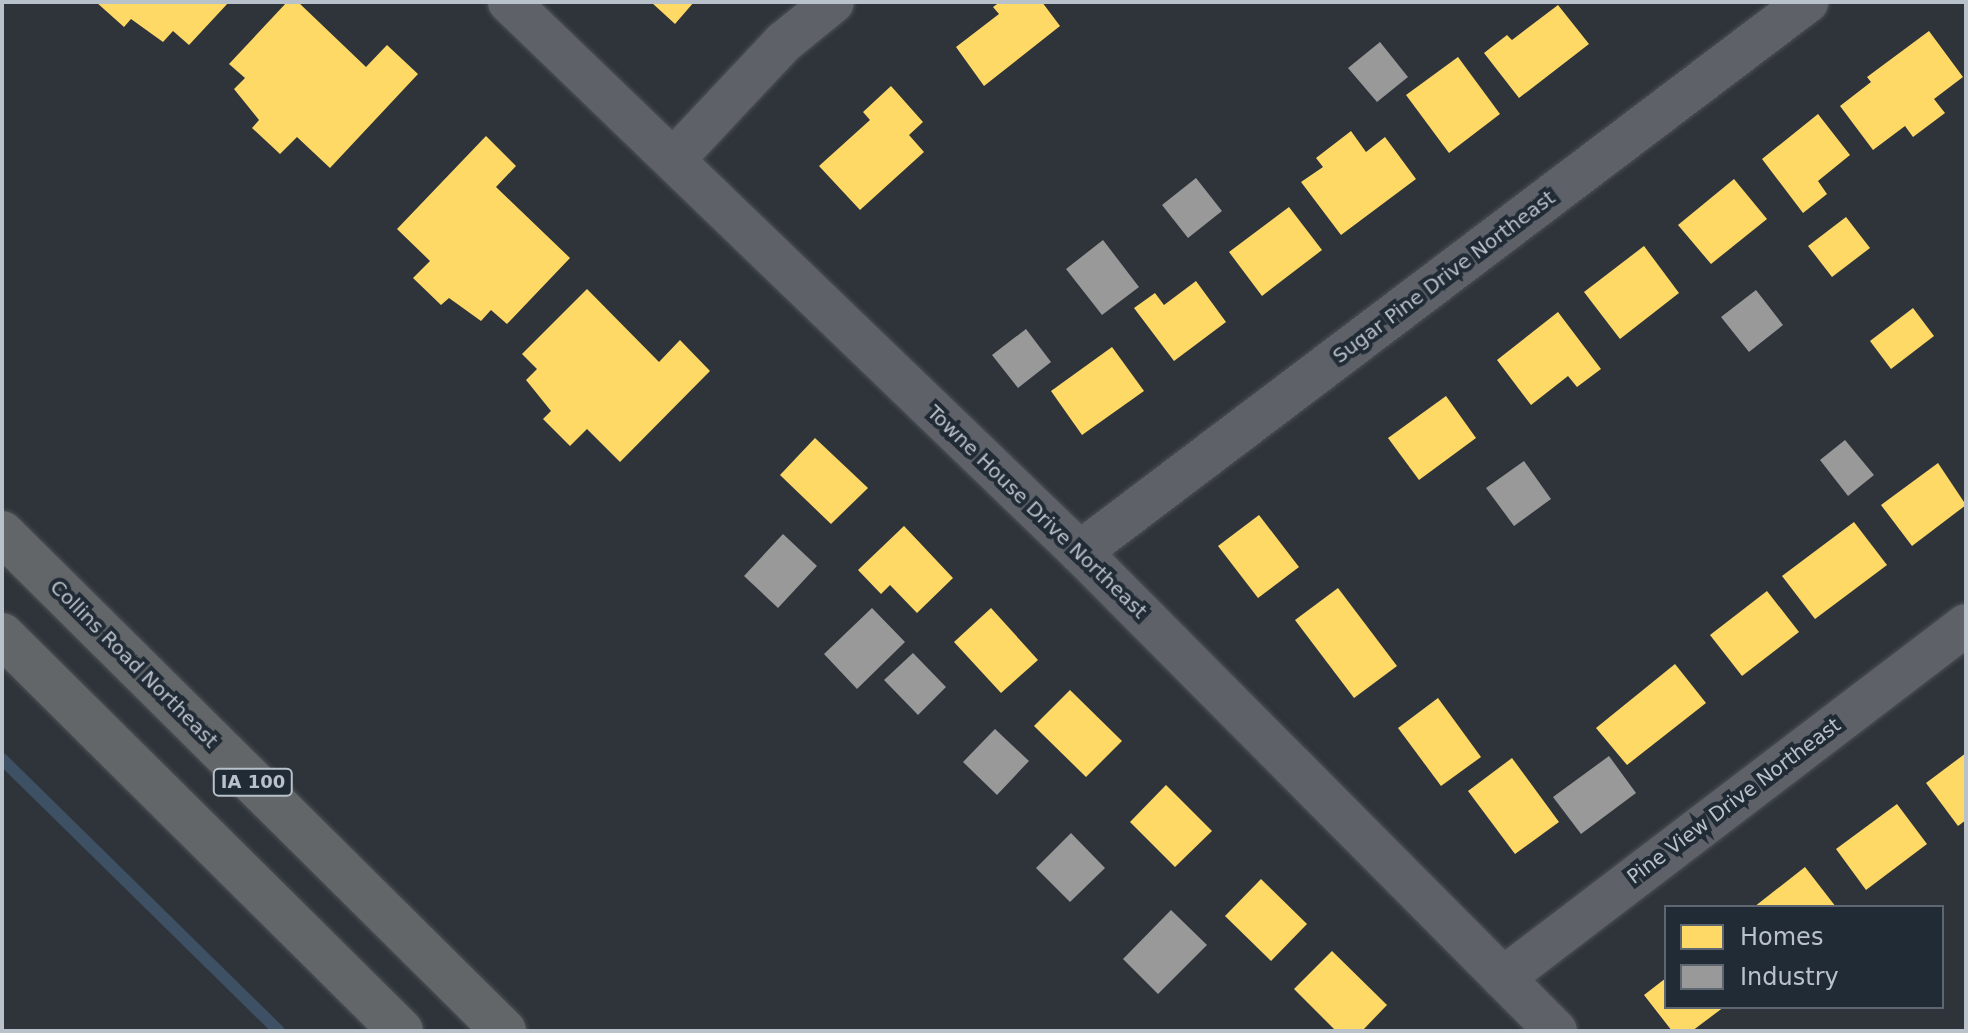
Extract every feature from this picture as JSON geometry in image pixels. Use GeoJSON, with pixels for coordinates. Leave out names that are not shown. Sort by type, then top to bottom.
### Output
{"type":"FeatureCollection","features":[{"type":"Feature","properties":{"kind":"highway","name":"Collins Road Northeast"},"geometry":{"type":"LineString","coordinates":[[2,533],[504,1031]]}},
{"type":"Feature","properties":{"kind":"highway"},"geometry":{"type":"LineString","coordinates":[[2,635],[401,1031]]}},
{"type":"Feature","properties":{"kind":"street","name":"Towne House Drive Northeast"},"geometry":{"type":"LineString","coordinates":[[509,2],[1080,552],[1556,1031]]}},
{"type":"Feature","properties":{"kind":"street"},"geometry":{"type":"LineString","coordinates":[[674,159],[784,42],[833,2]]}},
{"type":"Feature","properties":{"kind":"street","name":"Sugar Pine Drive Northeast"},"geometry":{"type":"LineString","coordinates":[[1080,552],[1807,2]]}},
{"type":"Feature","properties":{"kind":"street","name":"Pine View Drive Northeast"},"geometry":{"type":"LineString","coordinates":[[1503,978],[1966,625]]}},
{"type":"Feature","properties":{"kind":"building: Homes"},"geometry":{"type":"Polygon","coordinates":[[[96,2],[229,2],[189,45],[173,31],[163,42],[131,19],[124,27],[96,2]]]}},
{"type":"Feature","properties":{"kind":"building: Homes"},"geometry":{"type":"Polygon","coordinates":[[[287,2],[298,2],[366,67],[387,45],[418,74],[330,168],[297,137],[280,154],[252,128],[259,120],[234,89],[245,78],[229,64],[287,2]]]}},
{"type":"Feature","properties":{"kind":"building: Homes"},"geometry":{"type":"Polygon","coordinates":[[[651,2],[694,2],[675,24],[651,2]]]}},
{"type":"Feature","properties":{"kind":"building: Homes"},"geometry":{"type":"Polygon","coordinates":[[[1000,2],[1042,2],[1060,26],[984,86],[956,47],[999,14],[993,7],[1000,2]]]}},
{"type":"Feature","properties":{"kind":"building: Homes"},"geometry":{"type":"Polygon","coordinates":[[[1558,5],[1589,44],[1519,98],[1484,53],[1507,35],[1512,40],[1558,5]]]}},
{"type":"Feature","properties":{"kind":"building: Homes"},"geometry":{"type":"Polygon","coordinates":[[[1929,31],[1963,77],[1934,99],[1945,113],[1913,137],[1905,126],[1873,150],[1840,106],[1871,82],[1867,77],[1929,31]]]}},
{"type":"Feature","properties":{"kind":"building: Homes"},"geometry":{"type":"Polygon","coordinates":[[[1458,57],[1500,114],[1449,153],[1406,95],[1458,57]]]}},
{"type":"Feature","properties":{"kind":"building: Homes"},"geometry":{"type":"Polygon","coordinates":[[[891,86],[923,122],[909,135],[924,152],[860,210],[819,166],[870,120],[863,112],[891,86]]]}},
{"type":"Feature","properties":{"kind":"building: Homes"},"geometry":{"type":"Polygon","coordinates":[[[1818,114],[1850,155],[1818,181],[1827,194],[1803,213],[1762,159],[1818,114]]]}},
{"type":"Feature","properties":{"kind":"building: Homes"},"geometry":{"type":"Polygon","coordinates":[[[1351,131],[1366,152],[1385,137],[1416,179],[1341,235],[1301,182],[1323,167],[1316,158],[1351,131]]]}},
{"type":"Feature","properties":{"kind":"building: Homes"},"geometry":{"type":"Polygon","coordinates":[[[486,136],[516,166],[496,187],[570,258],[507,324],[491,310],[481,321],[449,298],[441,305],[413,278],[430,261],[397,229],[486,136]]]}},
{"type":"Feature","properties":{"kind":"building: Homes"},"geometry":{"type":"Polygon","coordinates":[[[1734,179],[1767,219],[1711,264],[1678,225],[1734,179]]]}},
{"type":"Feature","properties":{"kind":"building: Homes"},"geometry":{"type":"Polygon","coordinates":[[[1289,207],[1322,250],[1262,296],[1229,252],[1289,207]]]}},
{"type":"Feature","properties":{"kind":"building: Homes"},"geometry":{"type":"Polygon","coordinates":[[[1846,217],[1870,248],[1832,277],[1808,246],[1846,217]]]}},
{"type":"Feature","properties":{"kind":"building: Homes"},"geometry":{"type":"Polygon","coordinates":[[[1644,246],[1679,293],[1620,339],[1584,292],[1644,246]]]}},
{"type":"Feature","properties":{"kind":"building: Homes"},"geometry":{"type":"Polygon","coordinates":[[[1196,281],[1226,322],[1174,361],[1134,308],[1155,293],[1164,305],[1196,281]]]}},
{"type":"Feature","properties":{"kind":"building: Homes"},"geometry":{"type":"Polygon","coordinates":[[[587,289],[659,362],[680,340],[710,371],[620,462],[587,429],[570,446],[543,419],[551,411],[526,380],[537,369],[522,354],[587,289]]]}},
{"type":"Feature","properties":{"kind":"building: Homes"},"geometry":{"type":"Polygon","coordinates":[[[1913,308],[1934,336],[1891,369],[1870,341],[1913,308]]]}},
{"type":"Feature","properties":{"kind":"building: Homes"},"geometry":{"type":"Polygon","coordinates":[[[1558,312],[1601,369],[1577,387],[1568,376],[1531,405],[1497,360],[1558,312]]]}},
{"type":"Feature","properties":{"kind":"building: Homes"},"geometry":{"type":"Polygon","coordinates":[[[1112,347],[1144,391],[1082,435],[1051,391],[1112,347]]]}},
{"type":"Feature","properties":{"kind":"building: Homes"},"geometry":{"type":"Polygon","coordinates":[[[1446,396],[1476,438],[1419,480],[1388,438],[1446,396]]]}},
{"type":"Feature","properties":{"kind":"building: Homes"},"geometry":{"type":"Polygon","coordinates":[[[815,438],[868,488],[831,524],[780,475],[815,438]]]}},
{"type":"Feature","properties":{"kind":"building: Homes"},"geometry":{"type":"Polygon","coordinates":[[[1938,463],[1966,505],[1912,546],[1881,505],[1938,463]]]}},
{"type":"Feature","properties":{"kind":"building: Homes"},"geometry":{"type":"Polygon","coordinates":[[[1259,515],[1299,567],[1258,598],[1218,546],[1259,515]]]}},
{"type":"Feature","properties":{"kind":"building: Homes"},"geometry":{"type":"Polygon","coordinates":[[[1854,522],[1887,565],[1815,619],[1782,576],[1854,522]]]}},
{"type":"Feature","properties":{"kind":"building: Homes"},"geometry":{"type":"Polygon","coordinates":[[[904,526],[953,578],[917,613],[890,585],[881,594],[858,570],[904,526]]]}},
{"type":"Feature","properties":{"kind":"building: Homes"},"geometry":{"type":"Polygon","coordinates":[[[1338,588],[1397,666],[1354,698],[1295,620],[1338,588]]]}},
{"type":"Feature","properties":{"kind":"building: Homes"},"geometry":{"type":"Polygon","coordinates":[[[1767,591],[1799,632],[1742,676],[1710,635],[1767,591]]]}},
{"type":"Feature","properties":{"kind":"building: Homes"},"geometry":{"type":"Polygon","coordinates":[[[991,608],[1038,660],[1001,693],[954,642],[991,608]]]}},
{"type":"Feature","properties":{"kind":"building: Homes"},"geometry":{"type":"Polygon","coordinates":[[[1675,664],[1706,703],[1627,765],[1596,728],[1675,664]]]}},
{"type":"Feature","properties":{"kind":"building: Homes"},"geometry":{"type":"Polygon","coordinates":[[[1070,690],[1122,741],[1086,777],[1034,726],[1070,690]]]}},
{"type":"Feature","properties":{"kind":"building: Homes"},"geometry":{"type":"Polygon","coordinates":[[[1438,698],[1481,757],[1441,786],[1398,728],[1438,698]]]}},
{"type":"Feature","properties":{"kind":"building: Homes"},"geometry":{"type":"Polygon","coordinates":[[[1966,753],[1966,820],[1958,826],[1926,783],[1966,753]]]}},
{"type":"Feature","properties":{"kind":"building: Homes"},"geometry":{"type":"Polygon","coordinates":[[[1512,758],[1559,822],[1515,854],[1468,791],[1512,758]]]}},
{"type":"Feature","properties":{"kind":"building: Homes"},"geometry":{"type":"Polygon","coordinates":[[[1166,785],[1212,831],[1175,867],[1130,822],[1166,785]]]}},
{"type":"Feature","properties":{"kind":"building: Homes"},"geometry":{"type":"Polygon","coordinates":[[[1897,804],[1927,844],[1866,890],[1836,849],[1897,804]]]}},
{"type":"Feature","properties":{"kind":"building: Homes"},"geometry":{"type":"Polygon","coordinates":[[[1805,867],[1834,905],[1757,905],[1805,867]]]}},
{"type":"Feature","properties":{"kind":"building: Homes"},"geometry":{"type":"Polygon","coordinates":[[[1261,879],[1307,924],[1271,961],[1225,916],[1261,879]]]}},
{"type":"Feature","properties":{"kind":"building: Homes"},"geometry":{"type":"Polygon","coordinates":[[[1332,951],[1387,1005],[1362,1031],[1336,1031],[1294,989],[1332,951]]]}},
{"type":"Feature","properties":{"kind":"building: Homes"},"geometry":{"type":"Polygon","coordinates":[[[1664,980],[1664,1009],[1721,1009],[1692,1031],[1672,1031],[1644,995],[1664,980]]]}},
{"type":"Feature","properties":{"kind":"building: Industry"},"geometry":{"type":"Polygon","coordinates":[[[1380,42],[1408,77],[1377,102],[1348,68],[1380,42]]]}},
{"type":"Feature","properties":{"kind":"building: Industry"},"geometry":{"type":"Polygon","coordinates":[[[1196,178],[1222,211],[1188,238],[1162,205],[1196,178]]]}},
{"type":"Feature","properties":{"kind":"building: Industry"},"geometry":{"type":"Polygon","coordinates":[[[1103,240],[1139,287],[1102,315],[1066,269],[1103,240]]]}},
{"type":"Feature","properties":{"kind":"building: Industry"},"geometry":{"type":"Polygon","coordinates":[[[1756,290],[1783,325],[1749,352],[1721,317],[1756,290]]]}},
{"type":"Feature","properties":{"kind":"building: Industry"},"geometry":{"type":"Polygon","coordinates":[[[1026,329],[1051,362],[1018,388],[992,355],[1026,329]]]}},
{"type":"Feature","properties":{"kind":"building: Industry"},"geometry":{"type":"Polygon","coordinates":[[[1845,440],[1874,475],[1848,496],[1820,460],[1845,440]]]}},
{"type":"Feature","properties":{"kind":"building: Industry"},"geometry":{"type":"Polygon","coordinates":[[[1524,461],[1551,499],[1514,526],[1486,488],[1524,461]]]}},
{"type":"Feature","properties":{"kind":"building: Industry"},"geometry":{"type":"Polygon","coordinates":[[[783,534],[817,566],[778,608],[744,576],[783,534]]]}},
{"type":"Feature","properties":{"kind":"building: Industry"},"geometry":{"type":"Polygon","coordinates":[[[872,608],[905,642],[857,689],[824,654],[872,608]]]}},
{"type":"Feature","properties":{"kind":"building: Industry"},"geometry":{"type":"Polygon","coordinates":[[[913,653],[946,687],[918,715],[884,680],[913,653]]]}},
{"type":"Feature","properties":{"kind":"building: Industry"},"geometry":{"type":"Polygon","coordinates":[[[995,729],[1029,761],[997,795],[963,762],[995,729]]]}},
{"type":"Feature","properties":{"kind":"building: Industry"},"geometry":{"type":"Polygon","coordinates":[[[1609,756],[1636,793],[1581,834],[1553,797],[1609,756]]]}},
{"type":"Feature","properties":{"kind":"building: Industry"},"geometry":{"type":"Polygon","coordinates":[[[1071,833],[1105,868],[1070,902],[1036,868],[1071,833]]]}},
{"type":"Feature","properties":{"kind":"building: Industry"},"geometry":{"type":"Polygon","coordinates":[[[1171,910],[1207,945],[1158,994],[1123,959],[1171,910]]]}},
{"type":"Feature","properties":{"kind":"waterway"},"geometry":{"type":"LineString","coordinates":[[2,759],[279,1031]]}}]}
